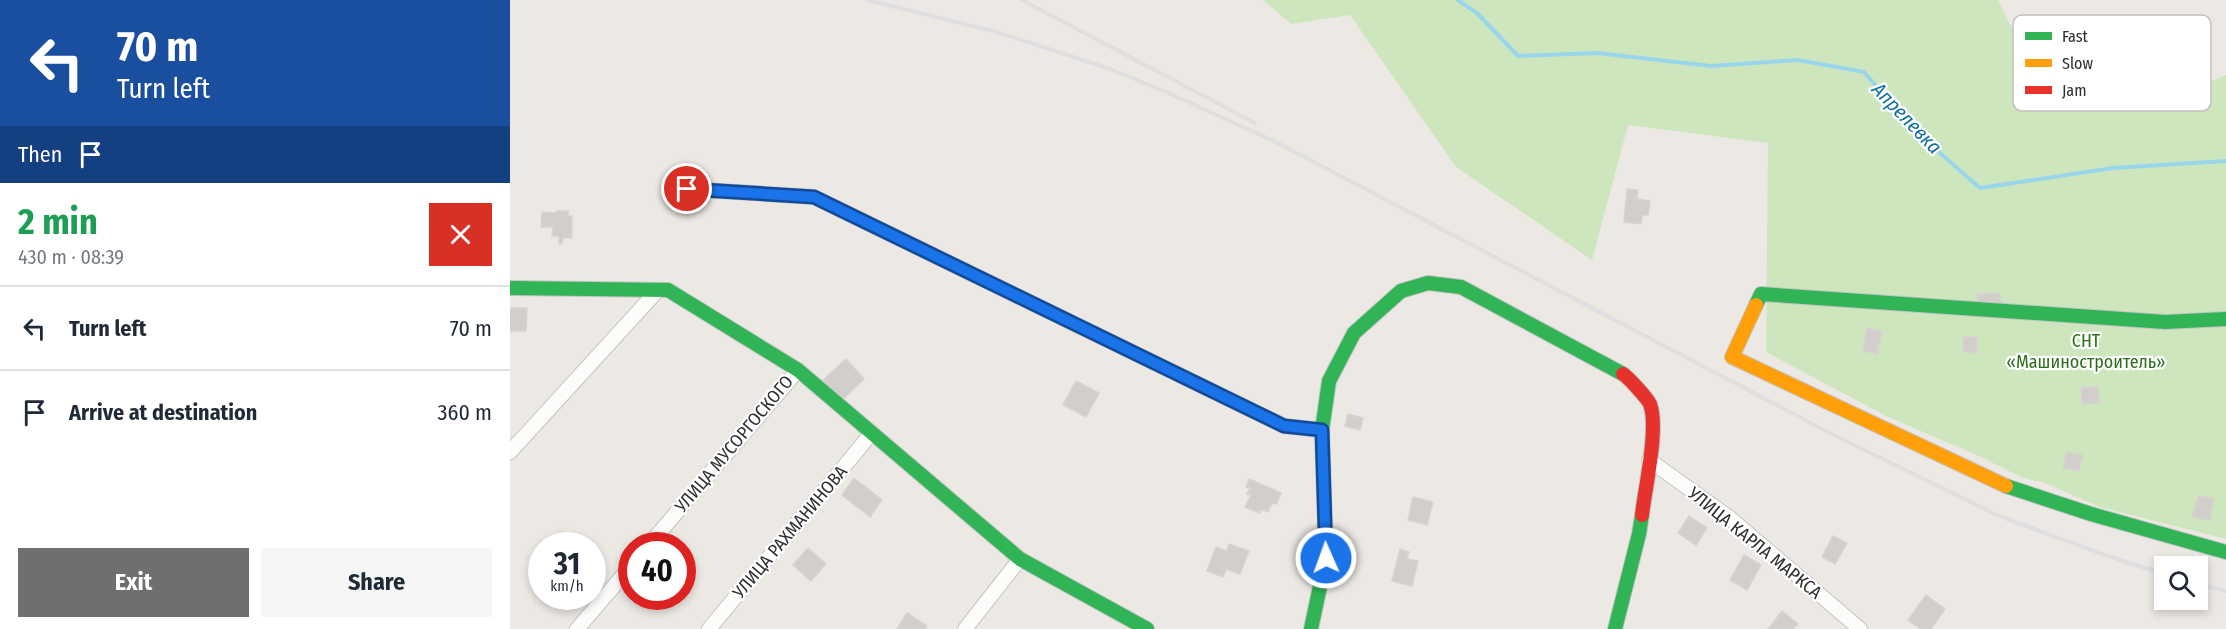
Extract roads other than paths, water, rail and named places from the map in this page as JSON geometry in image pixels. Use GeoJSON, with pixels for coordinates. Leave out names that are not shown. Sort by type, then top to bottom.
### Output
{"type":"FeatureCollection","features":[{"type":"Feature","properties":{"kind":"street"},"geometry":{"type":"LineString","coordinates":[[687,189],[814,197],[1284,426],[1322,430]]}},
{"type":"Feature","properties":{"kind":"street"},"geometry":{"type":"LineString","coordinates":[[1311,629],[1326,558],[1322,430],[1329,381],[1354,333],[1401,291],[1428,283],[1461,287],[1630,378],[1650,402],[1654,423],[1639,534],[1615,629]]}},
{"type":"Feature","properties":{"kind":"street"},"geometry":{"type":"LineString","coordinates":[[510,288],[668,290],[798,370],[1020,559],[1147,629]]}},
{"type":"Feature","properties":{"kind":"street"},"geometry":{"type":"LineString","coordinates":[[510,452],[658,290]]}},
{"type":"Feature","properties":{"kind":"street"},"geometry":{"type":"LineString","coordinates":[[2226,319],[2165,322],[1761,294],[1732,357],[2011,489],[2226,552]]}},
{"type":"Feature","properties":{"kind":"street","name":"УЛИЦА МУСОРГОСКОГО"},"geometry":{"type":"LineString","coordinates":[[660,532],[798,370]]}},
{"type":"Feature","properties":{"kind":"street","name":"УЛИЦА РАХМАНИНОВА"},"geometry":{"type":"LineString","coordinates":[[710,629],[871,434]]}},
{"type":"Feature","properties":{"kind":"street","name":"УЛИЦА КАРЛА МАРКСА"},"geometry":{"type":"LineString","coordinates":[[1649,460],[1730,518],[1860,629]]}},
{"type":"Feature","properties":{"kind":"street"},"geometry":{"type":"LineString","coordinates":[[965,629],[1020,559]]}},
{"type":"Feature","properties":{"kind":"street"},"geometry":{"type":"LineString","coordinates":[[577,629],[618,581]]}},
{"type":"Feature","properties":{"kind":"waterway","name":"Апрелевка"},"geometry":{"type":"LineString","coordinates":[[1458,0],[1477,13],[1518,56],[1597,53],[1711,66],[1798,60],[1864,72],[1916,132],[1980,188],[2113,168],[2226,161]]}},
{"type":"Feature","properties":{"kind":"railway"},"geometry":{"type":"LineString","coordinates":[[867,0],[997,32],[1110,69],[1164,91],[1274,141],[1828,432],[1999,516],[2154,571]]}},
{"type":"Feature","properties":{"kind":"railway"},"geometry":{"type":"LineString","coordinates":[[1022,0],[1255,123]]}},
{"type":"Feature","properties":{"kind":"railway"},"geometry":{"type":"LineString","coordinates":[[2208,586],[2226,591]]}},
{"type":"Feature","properties":{"kind":"park label","name":"СНТ «Машиностроитель»"},"geometry":{"type":"Point","coordinates":[2086,351]}}]}
